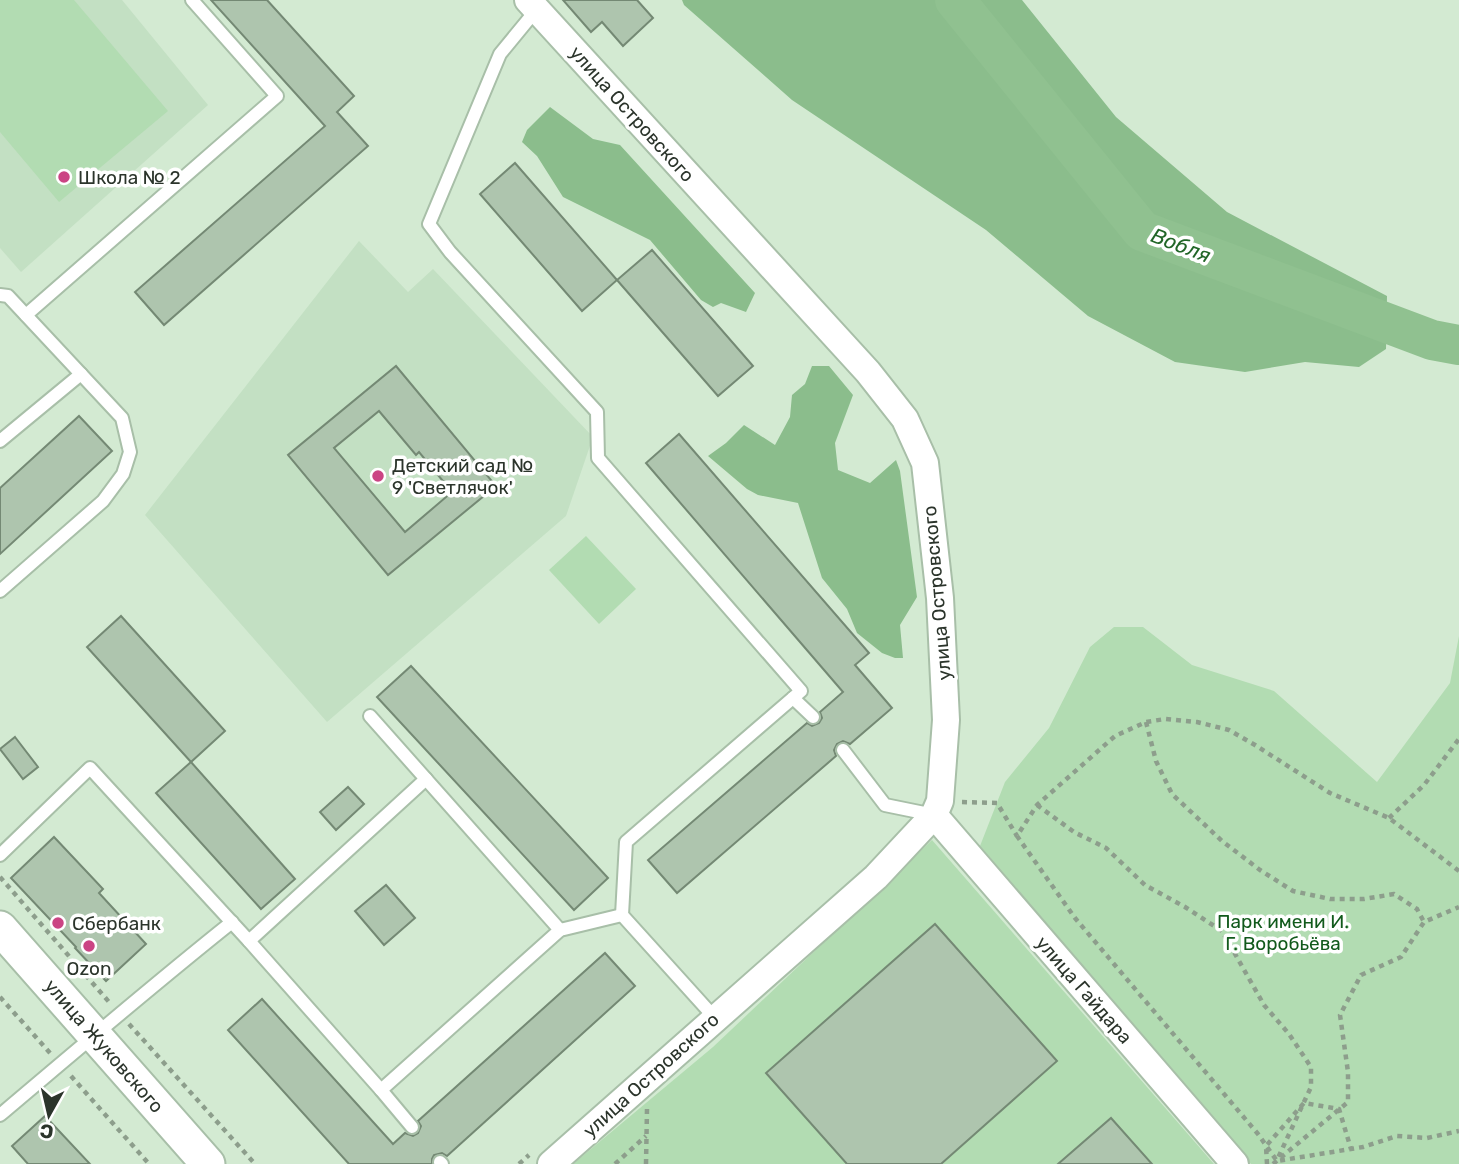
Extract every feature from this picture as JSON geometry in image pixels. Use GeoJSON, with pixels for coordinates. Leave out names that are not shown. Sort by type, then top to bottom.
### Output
{"type":"FeatureCollection","features":[{"type":"Feature","properties":{"kind":"street","name":"улица Островского"},"geometry":{"type":"LineString","coordinates":[[533,5],[859,362],[905,419],[925,463],[940,598],[946,720],[937,808],[876,877],[551,1164]]}},
{"type":"Feature","properties":{"kind":"street","name":"улица Гайдара"},"geometry":{"type":"LineString","coordinates":[[937,808],[1235,1164]]}},
{"type":"Feature","properties":{"kind":"street","name":"улица Жуковского"},"geometry":{"type":"LineString","coordinates":[[0,928],[208,1164]]}},
{"type":"Feature","properties":{"kind":"lane"},"geometry":{"type":"LineString","coordinates":[[26,315],[277,96],[192,0]]}},
{"type":"Feature","properties":{"kind":"lane"},"geometry":{"type":"LineString","coordinates":[[533,5],[500,54],[429,224],[450,251],[597,412],[598,458],[801,691],[626,842],[622,915],[715,1018]]}},
{"type":"Feature","properties":{"kind":"lane"},"geometry":{"type":"LineString","coordinates":[[0,295],[8,296],[122,418],[130,452],[123,474],[103,501],[0,592]]}},
{"type":"Feature","properties":{"kind":"lane"},"geometry":{"type":"LineString","coordinates":[[0,442],[81,374]]}},
{"type":"Feature","properties":{"kind":"lane"},"geometry":{"type":"LineString","coordinates":[[793,698],[813,717]]}},
{"type":"Feature","properties":{"kind":"lane"},"geometry":{"type":"LineString","coordinates":[[370,716],[560,929]]}},
{"type":"Feature","properties":{"kind":"lane"},"geometry":{"type":"LineString","coordinates":[[843,750],[885,805],[937,808]]}},
{"type":"Feature","properties":{"kind":"lane"},"geometry":{"type":"LineString","coordinates":[[0,855],[90,768],[232,922],[412,1127]]}},
{"type":"Feature","properties":{"kind":"lane"},"geometry":{"type":"LineString","coordinates":[[249,941],[426,779]]}},
{"type":"Feature","properties":{"kind":"lane"},"geometry":{"type":"LineString","coordinates":[[380,1090],[560,929],[622,915]]}},
{"type":"Feature","properties":{"kind":"lane"},"geometry":{"type":"LineString","coordinates":[[0,1115],[148,988],[232,922]]}},
{"type":"Feature","properties":{"kind":"path"},"geometry":{"type":"LineString","coordinates":[[1017,836],[1037,805],[1115,736],[1146,722],[1165,719],[1197,722],[1229,730],[1330,793],[1390,818],[1459,872]]}},
{"type":"Feature","properties":{"kind":"path"},"geometry":{"type":"LineString","coordinates":[[1146,722],[1156,761],[1172,794],[1222,841],[1260,870],[1293,891],[1330,899],[1364,899],[1394,894],[1416,909],[1424,922]]}},
{"type":"Feature","properties":{"kind":"path"},"geometry":{"type":"LineString","coordinates":[[1390,818],[1424,785],[1459,738]]}},
{"type":"Feature","properties":{"kind":"path"},"geometry":{"type":"LineString","coordinates":[[937,808],[997,803],[1075,918],[1266,1146],[1275,1162]]}},
{"type":"Feature","properties":{"kind":"path"},"geometry":{"type":"LineString","coordinates":[[1037,805],[1074,832],[1106,848],[1145,885],[1222,931],[1264,1005],[1289,1034],[1311,1067],[1311,1087],[1275,1162]]}},
{"type":"Feature","properties":{"kind":"path"},"geometry":{"type":"LineString","coordinates":[[1275,1162],[1348,1102],[1348,1072],[1340,1015],[1361,975],[1401,957],[1424,922],[1459,907]]}},
{"type":"Feature","properties":{"kind":"path"},"geometry":{"type":"LineString","coordinates":[[0,997],[149,1164]]}},
{"type":"Feature","properties":{"kind":"path"},"geometry":{"type":"LineString","coordinates":[[646,1164],[647,1101]]}},
{"type":"Feature","properties":{"kind":"path"},"geometry":{"type":"LineString","coordinates":[[1304,1103],[1339,1109]]}},
{"type":"Feature","properties":{"kind":"path"},"geometry":{"type":"LineString","coordinates":[[1267,1164],[1266,1146],[1304,1103]]}},
{"type":"Feature","properties":{"kind":"path"},"geometry":{"type":"LineString","coordinates":[[1339,1109],[1351,1149]]}},
{"type":"Feature","properties":{"kind":"path"},"geometry":{"type":"LineString","coordinates":[[1275,1162],[1363,1147],[1396,1136],[1427,1138],[1459,1131]]}},
{"type":"Feature","properties":{"kind":"path"},"geometry":{"type":"LineString","coordinates":[[615,1164],[646,1136]]}},
{"type":"Feature","properties":{"kind":"shaded area","name":"Школа № 2"},"geometry":{"type":"Polygon","coordinates":[[[0,0],[122,0],[208,105],[21,272],[0,248],[0,0]]]}},
{"type":"Feature","properties":{"kind":"shaded area","name":"Детский сад № 9 'Светлячок'"},"geometry":{"type":"Polygon","coordinates":[[[359,241],[408,292],[433,269],[593,437],[566,516],[327,722],[145,515],[359,241]]]}},
{"type":"Feature","properties":{"kind":"green space"},"geometry":{"type":"Polygon","coordinates":[[[0,0],[74,0],[168,111],[59,202],[0,132],[0,0]]]}},
{"type":"Feature","properties":{"kind":"green space"},"geometry":{"type":"Polygon","coordinates":[[[682,0],[1022,0],[1116,117],[1227,212],[1387,296],[1386,349],[1359,367],[1305,362],[1245,372],[1175,362],[1088,316],[986,230],[792,100],[684,5],[682,0]]]}},
{"type":"Feature","properties":{"kind":"green space"},"geometry":{"type":"Polygon","coordinates":[[[550,107],[593,139],[620,145],[755,293],[746,312],[721,303],[713,307],[701,300],[650,240],[563,197],[537,156],[522,142],[527,130],[550,107]]]}},
{"type":"Feature","properties":{"kind":"green space"},"geometry":{"type":"Polygon","coordinates":[[[812,366],[829,366],[853,395],[835,443],[838,470],[870,483],[896,460],[900,471],[917,597],[900,625],[903,658],[882,653],[857,633],[847,609],[822,578],[798,503],[758,495],[708,456],[744,425],[775,445],[790,417],[792,395],[805,384],[812,366]]]}},
{"type":"Feature","properties":{"kind":"green space"},"geometry":{"type":"Polygon","coordinates":[[[586,536],[636,589],[599,624],[549,570],[586,536]]]}},
{"type":"Feature","properties":{"kind":"green space","name":"Парк имени И. Г. Воробьёва"},"geometry":{"type":"Polygon","coordinates":[[[1114,627],[1143,627],[1192,665],[1274,691],[1377,782],[1450,683],[1459,636],[1459,1164],[1251,1164],[980,846],[1005,782],[1049,728],[1090,647],[1114,627]]]}},
{"type":"Feature","properties":{"kind":"green space"},"geometry":{"type":"Polygon","coordinates":[[[932,840],[1214,1164],[573,1164],[713,1047],[932,840]]]}},
{"type":"Feature","properties":{"kind":"building"},"geometry":{"type":"Polygon","coordinates":[[[211,0],[267,0],[354,96],[337,112],[368,146],[164,325],[135,292],[325,126],[211,0]]]}},
{"type":"Feature","properties":{"kind":"building"},"geometry":{"type":"Polygon","coordinates":[[[563,0],[637,0],[653,18],[623,46],[602,22],[591,32],[563,0]]]}},
{"type":"Feature","properties":{"kind":"building"},"geometry":{"type":"Polygon","coordinates":[[[515,163],[617,280],[582,311],[480,194],[515,163]]]}},
{"type":"Feature","properties":{"kind":"building"},"geometry":{"type":"Polygon","coordinates":[[[652,250],[753,366],[718,396],[617,280],[652,250]]]}},
{"type":"Feature","properties":{"kind":"building"},"geometry":{"type":"Polygon","coordinates":[[[396,366],[496,486],[388,575],[288,455],[396,366]],[[379,411],[334,448],[405,532],[452,492],[419,452],[416,455],[379,411]]]}},
{"type":"Feature","properties":{"kind":"building"},"geometry":{"type":"Polygon","coordinates":[[[79,416],[112,451],[0,554],[0,488],[79,416]]]}},
{"type":"Feature","properties":{"kind":"building"},"geometry":{"type":"Polygon","coordinates":[[[679,434],[869,653],[855,665],[892,708],[850,744],[843,741],[837,744],[834,750],[836,756],[677,893],[648,860],[807,723],[812,726],[819,723],[822,718],[820,712],[843,692],[646,463],[679,434]]]}},
{"type":"Feature","properties":{"kind":"building"},"geometry":{"type":"Polygon","coordinates":[[[121,616],[225,731],[191,762],[87,647],[121,616]]]}},
{"type":"Feature","properties":{"kind":"building"},"geometry":{"type":"Polygon","coordinates":[[[411,666],[608,878],[574,910],[377,697],[411,666]]]}},
{"type":"Feature","properties":{"kind":"building"},"geometry":{"type":"Polygon","coordinates":[[[15,737],[38,767],[23,779],[0,749],[15,737]]]}},
{"type":"Feature","properties":{"kind":"building"},"geometry":{"type":"Polygon","coordinates":[[[191,762],[295,879],[261,909],[156,793],[191,762]]]}},
{"type":"Feature","properties":{"kind":"building"},"geometry":{"type":"Polygon","coordinates":[[[348,787],[364,804],[336,830],[320,812],[348,787]]]}},
{"type":"Feature","properties":{"kind":"building"},"geometry":{"type":"Polygon","coordinates":[[[54,837],[103,889],[99,893],[146,944],[106,981],[11,878],[54,837]]]}},
{"type":"Feature","properties":{"kind":"building"},"geometry":{"type":"Polygon","coordinates":[[[386,885],[415,918],[384,945],[355,911],[386,885]]]}},
{"type":"Feature","properties":{"kind":"building"},"geometry":{"type":"Polygon","coordinates":[[[935,924],[1057,1061],[941,1164],[847,1164],[766,1073],[935,924]]]}},
{"type":"Feature","properties":{"kind":"building"},"geometry":{"type":"Polygon","coordinates":[[[605,953],[635,986],[447,1156],[442,1153],[434,1155],[432,1164],[349,1164],[228,1030],[262,999],[393,1144],[405,1133],[413,1136],[418,1133],[421,1126],[418,1121],[605,953]]]}},
{"type":"Feature","properties":{"kind":"building"},"geometry":{"type":"Polygon","coordinates":[[[45,1116],[90,1164],[28,1164],[12,1146],[45,1116]]]}},
{"type":"Feature","properties":{"kind":"building"},"geometry":{"type":"Polygon","coordinates":[[[1111,1118],[1152,1164],[1058,1164],[1111,1118]]]}},
{"type":"Feature","properties":{"kind":"waterway","name":"Вобля"},"geometry":{"type":"LineString","coordinates":[[955,0],[1142,231],[1432,340],[1459,345]]}},
{"type":"Feature","properties":{"kind":"place","name":"Школа № 2"},"geometry":{"type":"Point","coordinates":[64,177]}},
{"type":"Feature","properties":{"kind":"place","name":"Детский сад № 9 'Светлячок'"},"geometry":{"type":"Point","coordinates":[378,476]}},
{"type":"Feature","properties":{"kind":"place","name":"Сбербанк"},"geometry":{"type":"Point","coordinates":[58,923]}},
{"type":"Feature","properties":{"kind":"place","name":"Ozon"},"geometry":{"type":"Point","coordinates":[89,946]}}]}
